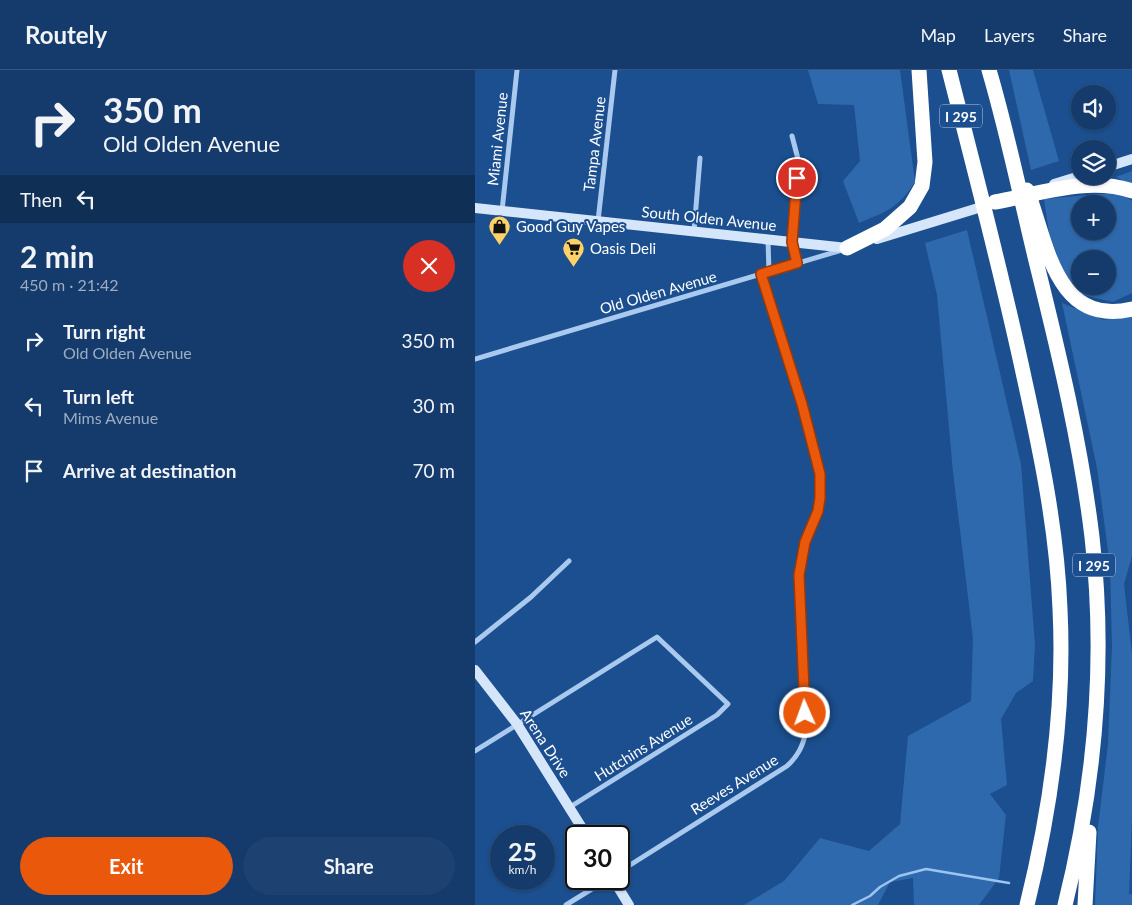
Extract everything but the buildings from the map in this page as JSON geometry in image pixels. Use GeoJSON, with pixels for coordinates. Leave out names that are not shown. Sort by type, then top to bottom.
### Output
{"type":"FeatureCollection","features":[{"type":"Feature","properties":{"kind":"highway"},"geometry":{"type":"LineString","coordinates":[[847,248],[885,229],[910,207],[922,186],[925,162],[919,70]]}},
{"type":"Feature","properties":{"kind":"highway","name":"I 295"},"geometry":{"type":"LineString","coordinates":[[949,70],[993,242],[1042,458],[1054,534],[1060,610],[1060,687],[1056,746],[1047,814],[1027,905]]}},
{"type":"Feature","properties":{"kind":"highway","name":"I 295"},"geometry":{"type":"LineString","coordinates":[[989,70],[1009,148],[1022,176],[1035,229],[1078,451],[1087,503],[1095,574],[1098,626],[1095,734],[1084,820],[1065,905]]}},
{"type":"Feature","properties":{"kind":"highway"},"geometry":{"type":"LineString","coordinates":[[995,202],[1091,185],[1119,187],[1132,191]]}},
{"type":"Feature","properties":{"kind":"highway"},"geometry":{"type":"LineString","coordinates":[[1035,229],[1056,275],[1069,294],[1078,301],[1098,310],[1109,312],[1132,309]]}},
{"type":"Feature","properties":{"kind":"highway"},"geometry":{"type":"LineString","coordinates":[[1085,905],[1095,734]]}},
{"type":"Feature","properties":{"kind":"main road"},"geometry":{"type":"LineString","coordinates":[[1116,164],[1132,159]]}},
{"type":"Feature","properties":{"kind":"main road","name":"South Olden Avenue"},"geometry":{"type":"LineString","coordinates":[[475,208],[847,248],[1071,179]]}},
{"type":"Feature","properties":{"kind":"main road","name":"Arena Drive"},"geometry":{"type":"LineString","coordinates":[[475,670],[517,724],[580,825]]}},
{"type":"Feature","properties":{"kind":"main road"},"geometry":{"type":"LineString","coordinates":[[620,890],[629,905]]}},
{"type":"Feature","properties":{"kind":"street","name":"Miami Avenue"},"geometry":{"type":"LineString","coordinates":[[502,211],[517,70]]}},
{"type":"Feature","properties":{"kind":"street","name":"Tampa Avenue"},"geometry":{"type":"LineString","coordinates":[[598,221],[615,70]]}},
{"type":"Feature","properties":{"kind":"street"},"geometry":{"type":"LineString","coordinates":[[792,136],[798,158],[792,242],[797,263]]}},
{"type":"Feature","properties":{"kind":"street"},"geometry":{"type":"LineString","coordinates":[[694,232],[700,158]]}},
{"type":"Feature","properties":{"kind":"street"},"geometry":{"type":"LineString","coordinates":[[768,240],[769,272]]}},
{"type":"Feature","properties":{"kind":"street","name":"Old Olden Avenue"},"geometry":{"type":"LineString","coordinates":[[475,359],[847,248]]}},
{"type":"Feature","properties":{"kind":"street","name":"Reeves Avenue"},"geometry":{"type":"LineString","coordinates":[[630,865],[787,766],[794,760],[804,743],[806,731],[799,575],[805,542],[818,511],[821,482],[802,404],[761,274]]}},
{"type":"Feature","properties":{"kind":"street"},"geometry":{"type":"LineString","coordinates":[[475,642],[531,597],[569,561]]}},
{"type":"Feature","properties":{"kind":"street","name":"Hutchins Avenue"},"geometry":{"type":"LineString","coordinates":[[517,724],[657,637],[728,704],[717,715],[569,808]]}},
{"type":"Feature","properties":{"kind":"street"},"geometry":{"type":"LineString","coordinates":[[475,751],[517,724]]}},
{"type":"Feature","properties":{"kind":"street"},"geometry":{"type":"LineString","coordinates":[[566,905],[590,890]]}},
{"type":"Feature","properties":{"kind":"shaded area"},"geometry":{"type":"Polygon","coordinates":[[[808,70],[900,70],[915,182],[903,198],[891,208],[859,223],[843,181],[860,161],[854,105],[818,104],[808,70]]]}},
{"type":"Feature","properties":{"kind":"shaded area"},"geometry":{"type":"Polygon","coordinates":[[[1009,70],[1033,70],[1059,161],[1031,170],[1009,70]]]}},
{"type":"Feature","properties":{"kind":"shaded area"},"geometry":{"type":"Polygon","coordinates":[[[1132,171],[1132,185],[1116,177],[1132,171]]]}},
{"type":"Feature","properties":{"kind":"shaded area"},"geometry":{"type":"Polygon","coordinates":[[[1120,192],[1132,201],[1132,293],[1113,302],[1083,295],[1116,295],[1116,250],[1071,250],[1071,282],[1064,275],[1049,233],[1044,199],[1071,197],[1071,240],[1116,240],[1116,195],[1087,195],[1120,192]]]}},
{"type":"Feature","properties":{"kind":"shaded area"},"geometry":{"type":"Polygon","coordinates":[[[967,230],[1021,464],[1035,645],[1033,681],[1016,693],[1001,719],[1007,785],[990,794],[1006,815],[999,878],[979,905],[914,905],[913,878],[890,882],[878,905],[744,905],[784,881],[820,838],[869,851],[900,824],[908,736],[971,701],[973,639],[953,472],[937,295],[925,243],[967,230]]]}},
{"type":"Feature","properties":{"kind":"shaded area"},"geometry":{"type":"Polygon","coordinates":[[[1062,303],[1104,320],[1132,314],[1132,556],[1124,584],[1132,654],[1132,818],[1129,894],[1132,894],[1132,905],[1095,905],[1098,827],[1108,744],[1112,646],[1110,566],[1097,468],[1062,303]]]}},
{"type":"Feature","properties":{"kind":"waterway"},"geometry":{"type":"LineString","coordinates":[[852,905],[870,896],[880,887],[899,876],[926,869],[1009,883]]}},
{"type":"Feature","properties":{"kind":"place","name":"Good Guy Vapes"},"geometry":{"type":"Point","coordinates":[500,245]}},
{"type":"Feature","properties":{"kind":"place","name":"Oasis Deli"},"geometry":{"type":"Point","coordinates":[574,267]}},
{"type":"Feature","properties":{"kind":"route"},"geometry":{"type":"LineString","coordinates":[[797,178],[792,242],[797,263],[761,274],[802,404],[821,482],[818,511],[805,542],[799,575],[805,713]]}}]}
